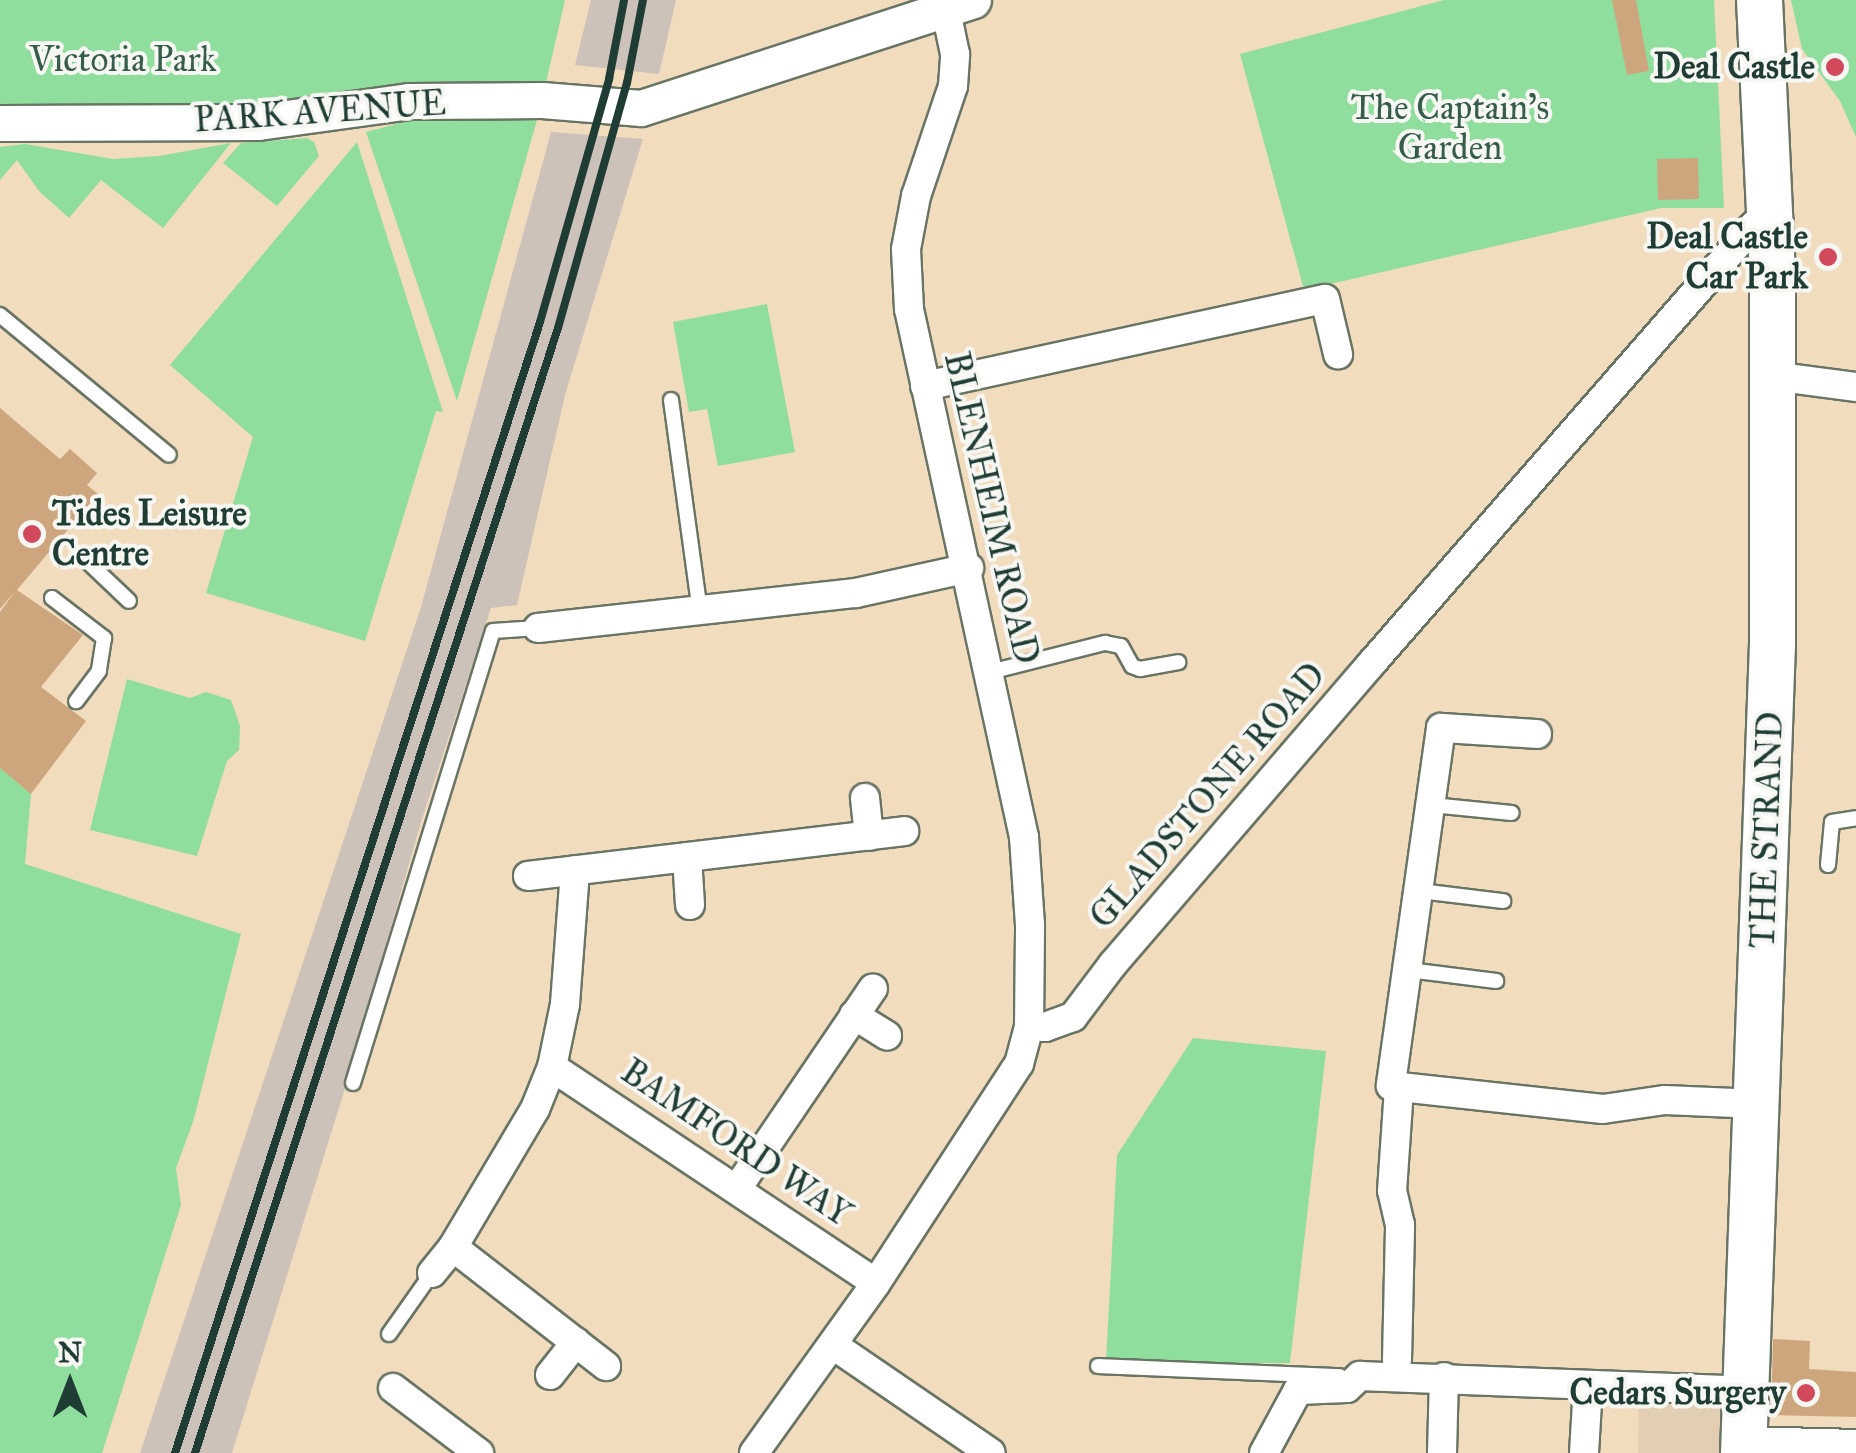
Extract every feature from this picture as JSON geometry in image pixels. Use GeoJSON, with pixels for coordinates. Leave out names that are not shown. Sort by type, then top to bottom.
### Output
{"type":"FeatureCollection","features":[{"type":"Feature","properties":{"kind":"main road","name":"THE STRAND"},"geometry":{"type":"LineString","coordinates":[[1743,1447],[1772,644],[1770,208],[1759,0]]}},
{"type":"Feature","properties":{"kind":"street","name":"PARK AVENUE"},"geometry":{"type":"LineString","coordinates":[[0,123],[258,122],[409,101],[579,103],[642,108],[665,104],[959,6]]}},
{"type":"Feature","properties":{"kind":"street","name":"BLENHEIM ROAD"},"geometry":{"type":"LineString","coordinates":[[959,6],[953,86],[916,196],[906,249],[910,309],[1024,836],[1030,925],[1029,1026]]}},
{"type":"Feature","properties":{"kind":"street","name":"GLADSTONE ROAD"},"geometry":{"type":"LineString","coordinates":[[1029,1026],[1045,1028],[1073,1017],[1358,679],[1770,208]]}},
{"type":"Feature","properties":{"kind":"street"},"geometry":{"type":"LineString","coordinates":[[925,386],[1326,299],[1338,354]]}},
{"type":"Feature","properties":{"kind":"street"},"geometry":{"type":"LineString","coordinates":[[1772,376],[1856,386]]}},
{"type":"Feature","properties":{"kind":"street"},"geometry":{"type":"LineString","coordinates":[[538,628],[856,593],[969,568]]}},
{"type":"Feature","properties":{"kind":"street"},"geometry":{"type":"LineString","coordinates":[[1537,734],[1441,728],[1409,970],[1395,1030],[1391,1086],[1603,1110],[1665,1100],[1758,1104]]}},
{"type":"Feature","properties":{"kind":"street"},"geometry":{"type":"LineString","coordinates":[[864,798],[869,836]]}},
{"type":"Feature","properties":{"kind":"street"},"geometry":{"type":"LineString","coordinates":[[528,876],[904,832]]}},
{"type":"Feature","properties":{"kind":"street"},"geometry":{"type":"LineString","coordinates":[[687,858],[690,905]]}},
{"type":"Feature","properties":{"kind":"street"},"geometry":{"type":"LineString","coordinates":[[432,1273],[452,1247],[535,1110],[552,1067],[565,1004],[576,870]]}},
{"type":"Feature","properties":{"kind":"street"},"geometry":{"type":"LineString","coordinates":[[738,1187],[873,988]]}},
{"type":"Feature","properties":{"kind":"street"},"geometry":{"type":"LineString","coordinates":[[854,1016],[887,1036]]}},
{"type":"Feature","properties":{"kind":"street"},"geometry":{"type":"LineString","coordinates":[[754,1453],[834,1345],[1019,1064],[1029,1026]]}},
{"type":"Feature","properties":{"kind":"street","name":"BAMFORD WAY"},"geometry":{"type":"LineString","coordinates":[[552,1067],[738,1187],[876,1283]]}},
{"type":"Feature","properties":{"kind":"street"},"geometry":{"type":"LineString","coordinates":[[1397,1360],[1400,1225],[1392,1190],[1398,1087]]}},
{"type":"Feature","properties":{"kind":"street"},"geometry":{"type":"LineString","coordinates":[[452,1247],[606,1366]]}},
{"type":"Feature","properties":{"kind":"street"},"geometry":{"type":"LineString","coordinates":[[550,1375],[576,1342]]}},
{"type":"Feature","properties":{"kind":"street"},"geometry":{"type":"LineString","coordinates":[[834,1345],[991,1453]]}},
{"type":"Feature","properties":{"kind":"street"},"geometry":{"type":"LineString","coordinates":[[1264,1453],[1298,1390],[1347,1388],[1360,1376],[1745,1391]]}},
{"type":"Feature","properties":{"kind":"street"},"geometry":{"type":"LineString","coordinates":[[1442,1453],[1444,1377]]}},
{"type":"Feature","properties":{"kind":"street"},"geometry":{"type":"LineString","coordinates":[[1584,1453],[1588,1386]]}},
{"type":"Feature","properties":{"kind":"street"},"geometry":{"type":"LineString","coordinates":[[393,1388],[479,1453]]}},
{"type":"Feature","properties":{"kind":"street"},"geometry":{"type":"LineString","coordinates":[[1743,1447],[1856,1444]]}},
{"type":"Feature","properties":{"kind":"lane"},"geometry":{"type":"LineString","coordinates":[[0,316],[169,455]]}},
{"type":"Feature","properties":{"kind":"lane"},"geometry":{"type":"LineString","coordinates":[[670,400],[700,611]]}},
{"type":"Feature","properties":{"kind":"lane"},"geometry":{"type":"LineString","coordinates":[[89,563],[129,601]]}},
{"type":"Feature","properties":{"kind":"lane"},"geometry":{"type":"LineString","coordinates":[[52,598],[104,638],[99,671],[76,701]]}},
{"type":"Feature","properties":{"kind":"lane"},"geometry":{"type":"LineString","coordinates":[[353,1082],[493,631],[538,628]]}},
{"type":"Feature","properties":{"kind":"lane"},"geometry":{"type":"LineString","coordinates":[[990,672],[1105,643],[1121,646],[1132,666],[1140,669],[1178,662]]}},
{"type":"Feature","properties":{"kind":"lane"},"geometry":{"type":"LineString","coordinates":[[1432,805],[1512,813]]}},
{"type":"Feature","properties":{"kind":"lane"},"geometry":{"type":"LineString","coordinates":[[1828,865],[1832,822],[1856,818]]}},
{"type":"Feature","properties":{"kind":"lane"},"geometry":{"type":"LineString","coordinates":[[1420,891],[1503,902]]}},
{"type":"Feature","properties":{"kind":"lane"},"geometry":{"type":"LineString","coordinates":[[1409,970],[1496,981]]}},
{"type":"Feature","properties":{"kind":"lane"},"geometry":{"type":"LineString","coordinates":[[389,1334],[432,1273]]}},
{"type":"Feature","properties":{"kind":"lane"},"geometry":{"type":"LineString","coordinates":[[1098,1366],[1360,1376]]}},
{"type":"Feature","properties":{"kind":"shaded area"},"geometry":{"type":"Polygon","coordinates":[[[591,0],[676,0],[659,74],[575,65],[591,0]]]}},
{"type":"Feature","properties":{"kind":"shaded area"},"geometry":{"type":"Polygon","coordinates":[[[551,132],[643,139],[565,395],[517,605],[491,608],[421,822],[342,1098],[232,1453],[140,1453],[421,607],[551,132]]]}},
{"type":"Feature","properties":{"kind":"shaded area"},"geometry":{"type":"Polygon","coordinates":[[[1639,1401],[1721,1401],[1719,1453],[1638,1453],[1639,1401]]]}},
{"type":"Feature","properties":{"kind":"green space","name":"Victoria Park"},"geometry":{"type":"Polygon","coordinates":[[[0,0],[565,0],[542,100],[0,123],[0,0]]]}},
{"type":"Feature","properties":{"kind":"green space","name":"The Captain's Garden"},"geometry":{"type":"Polygon","coordinates":[[[1444,0],[1714,0],[1724,208],[1661,208],[1304,290],[1240,54],[1444,0]]]}},
{"type":"Feature","properties":{"kind":"green space","name":"Deal Castle"},"geometry":{"type":"Polygon","coordinates":[[[1791,0],[1856,0],[1856,137],[1840,101],[1802,49],[1791,0]]]}},
{"type":"Feature","properties":{"kind":"green space"},"geometry":{"type":"Polygon","coordinates":[[[537,120],[457,401],[366,132],[408,121],[537,120]]]}},
{"type":"Feature","properties":{"kind":"green space"},"geometry":{"type":"Polygon","coordinates":[[[307,138],[314,142],[319,156],[277,206],[223,163],[241,143],[307,138]]]}},
{"type":"Feature","properties":{"kind":"green space"},"geometry":{"type":"Polygon","coordinates":[[[357,142],[443,412],[436,411],[365,641],[206,593],[253,437],[170,365],[357,142]]]}},
{"type":"Feature","properties":{"kind":"green space"},"geometry":{"type":"Polygon","coordinates":[[[231,143],[163,228],[101,180],[69,218],[39,191],[17,160],[0,180],[0,147],[25,144],[113,159],[159,156],[231,143]]]}},
{"type":"Feature","properties":{"kind":"green space"},"geometry":{"type":"Polygon","coordinates":[[[767,304],[795,452],[718,466],[707,409],[689,412],[673,322],[767,304]]]}},
{"type":"Feature","properties":{"kind":"green space"},"geometry":{"type":"Polygon","coordinates":[[[127,679],[190,698],[206,692],[231,700],[240,726],[239,750],[227,761],[197,856],[90,830],[127,679]]]}},
{"type":"Feature","properties":{"kind":"green space"},"geometry":{"type":"Polygon","coordinates":[[[0,768],[31,794],[25,864],[241,934],[193,1122],[176,1168],[181,1205],[102,1453],[0,1453],[0,768]]]}},
{"type":"Feature","properties":{"kind":"green space"},"geometry":{"type":"Polygon","coordinates":[[[1193,1038],[1326,1051],[1290,1363],[1106,1362],[1117,1155],[1193,1038]]]}},
{"type":"Feature","properties":{"kind":"building"},"geometry":{"type":"Polygon","coordinates":[[[1612,0],[1636,0],[1649,71],[1627,75],[1612,0]]]}},
{"type":"Feature","properties":{"kind":"building"},"geometry":{"type":"Polygon","coordinates":[[[1698,158],[1699,199],[1658,200],[1657,159],[1698,158]]]}},
{"type":"Feature","properties":{"kind":"building"},"geometry":{"type":"Polygon","coordinates":[[[0,408],[60,459],[70,449],[97,473],[87,485],[98,494],[17,590],[83,635],[41,687],[86,721],[31,794],[0,768],[0,612],[16,590],[0,609],[0,408]]]}},
{"type":"Feature","properties":{"kind":"building","name":"Cedars Surgery"},"geometry":{"type":"Polygon","coordinates":[[[1773,1339],[1810,1341],[1809,1369],[1856,1372],[1856,1417],[1771,1415],[1773,1339]]]}},
{"type":"Feature","properties":{"kind":"railway"},"geometry":{"type":"LineString","coordinates":[[175,1453],[540,322],[609,79],[624,0]]}},
{"type":"Feature","properties":{"kind":"railway"},"geometry":{"type":"LineString","coordinates":[[195,1453],[558,328],[627,83],[643,0]]}},
{"type":"Feature","properties":{"kind":"place","name":"Deal Castle"},"geometry":{"type":"Point","coordinates":[1835,67]}},
{"type":"Feature","properties":{"kind":"place","name":"Deal Castle Car Park"},"geometry":{"type":"Point","coordinates":[1828,257]}},
{"type":"Feature","properties":{"kind":"place","name":"Tides Leisure Centre"},"geometry":{"type":"Point","coordinates":[32,534]}},
{"type":"Feature","properties":{"kind":"place","name":"Cedars Surgery"},"geometry":{"type":"Point","coordinates":[1806,1393]}}]}
